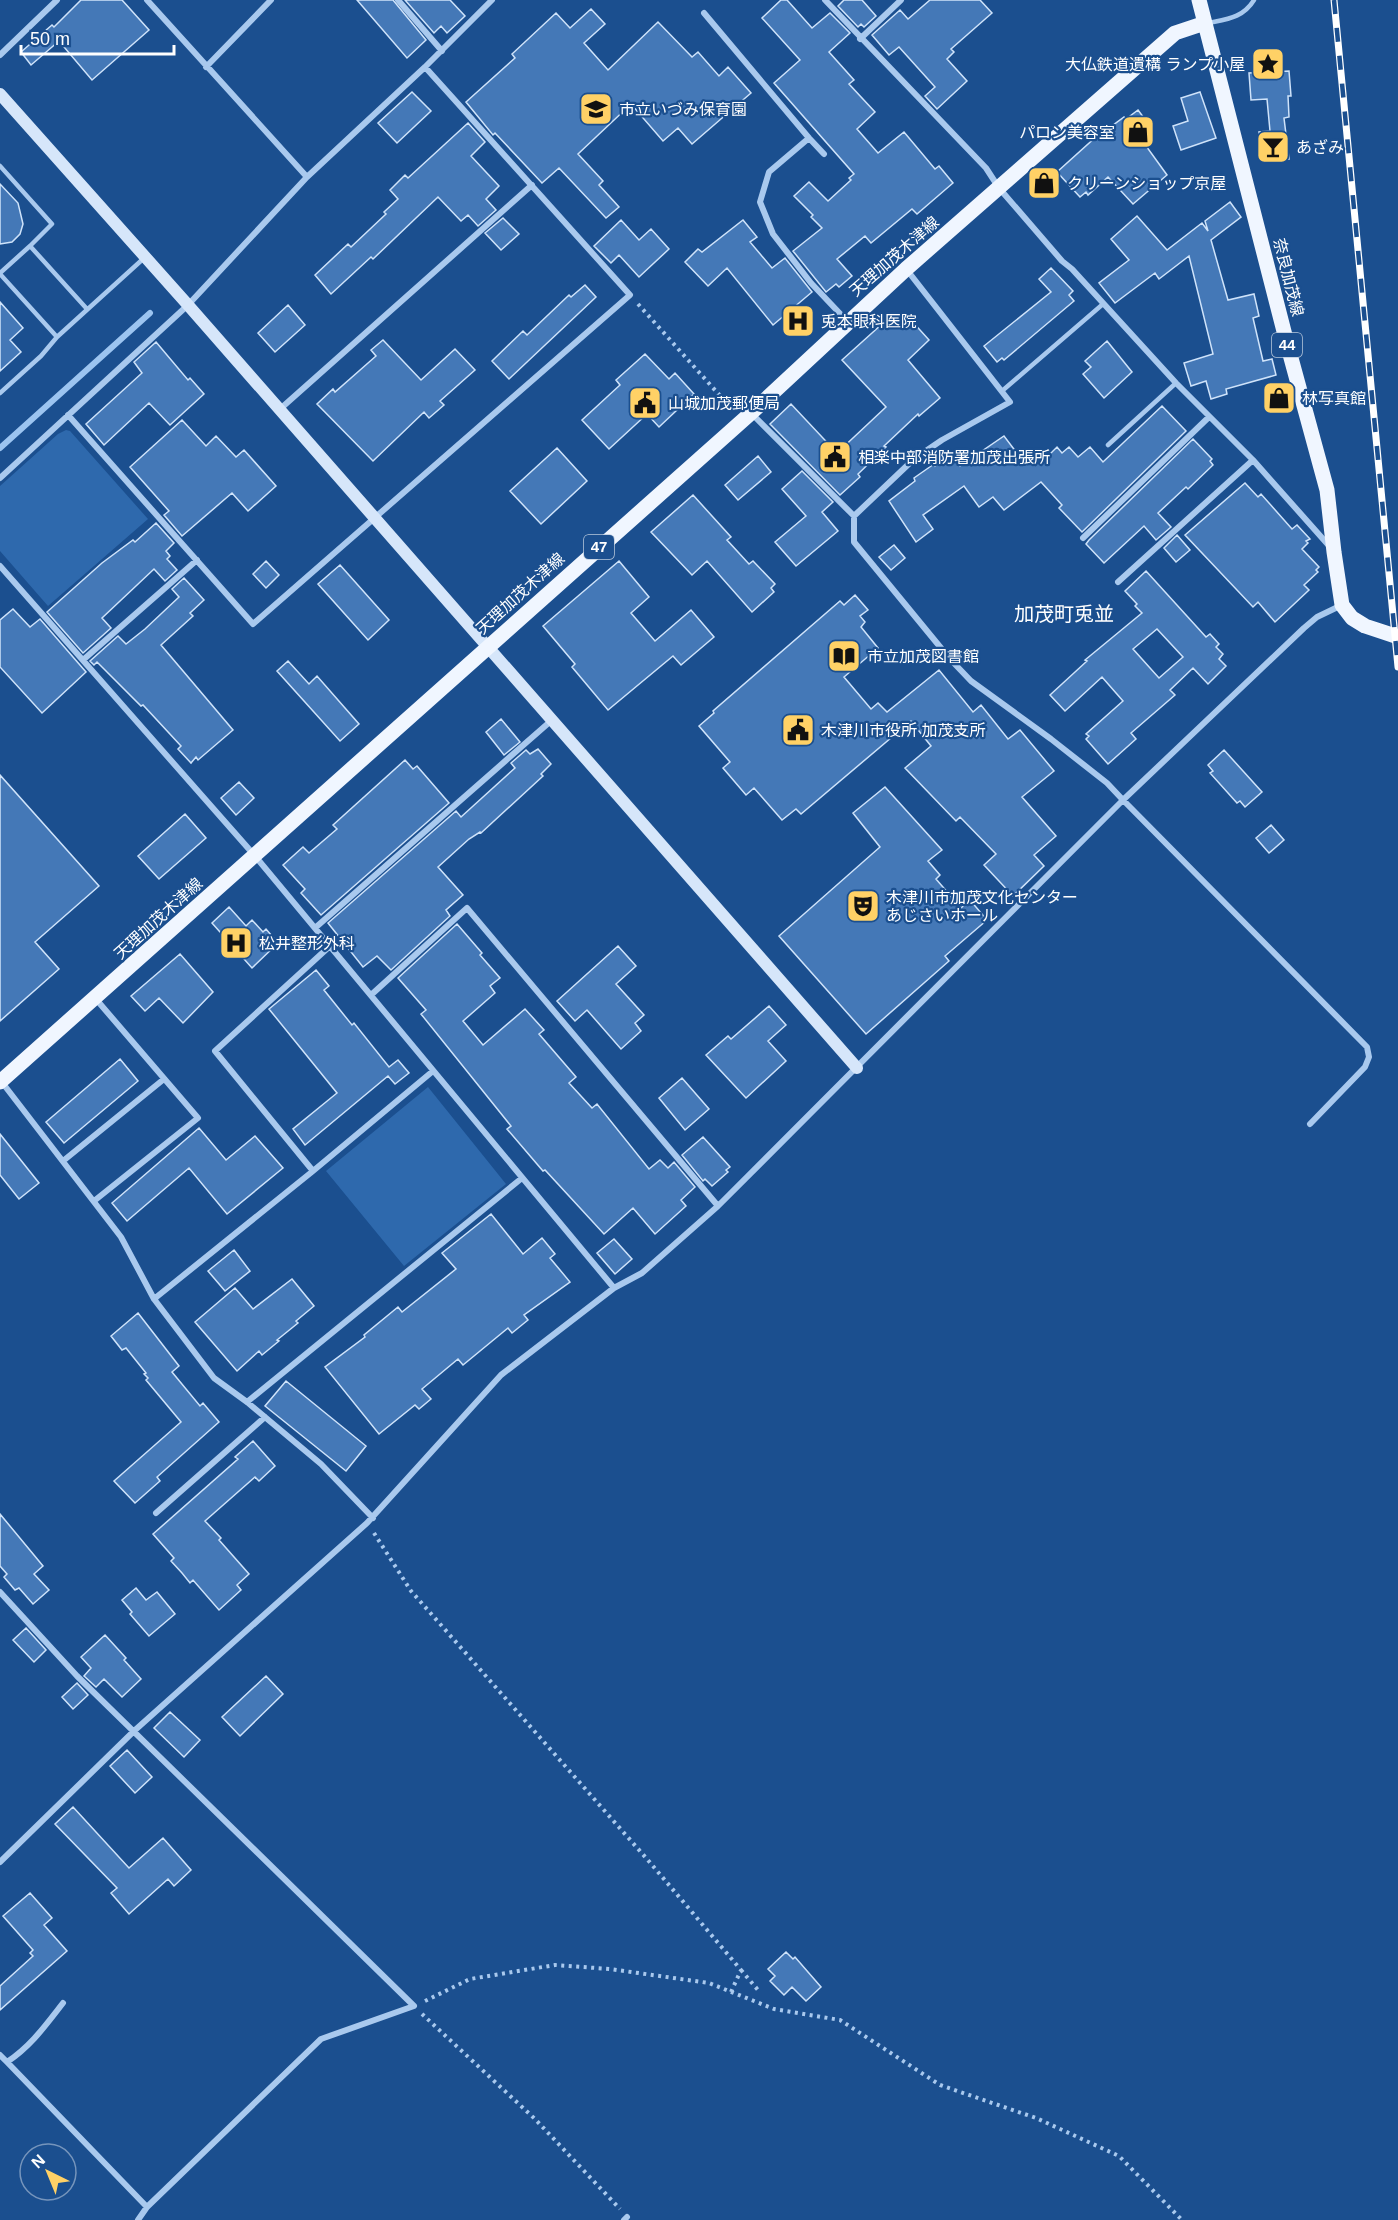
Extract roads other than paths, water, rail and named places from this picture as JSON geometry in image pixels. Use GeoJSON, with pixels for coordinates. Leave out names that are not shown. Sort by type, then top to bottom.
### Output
{"type":"FeatureCollection","features":[{"type":"Feature","properties":{"kind":"main road","name":"奈良加茂線"},"geometry":{"type":"LineString","coordinates":[[1199,0],[1327,490],[1342,605]]}},
{"type":"Feature","properties":{"kind":"main road","name":"天理加茂木津線"},"geometry":{"type":"LineString","coordinates":[[0,1082],[746,417],[906,268],[1175,33],[1205,23]]}},
{"type":"Feature","properties":{"kind":"main road"},"geometry":{"type":"LineString","coordinates":[[1342,605],[1352,618],[1365,626],[1398,637]]}},
{"type":"Feature","properties":{"kind":"street"},"geometry":{"type":"LineString","coordinates":[[0,55],[57,0]]}},
{"type":"Feature","properties":{"kind":"street"},"geometry":{"type":"LineString","coordinates":[[147,0],[307,177]]}},
{"type":"Feature","properties":{"kind":"street"},"geometry":{"type":"LineString","coordinates":[[206,67],[271,0]]}},
{"type":"Feature","properties":{"kind":"street"},"geometry":{"type":"LineString","coordinates":[[398,0],[442,51]]}},
{"type":"Feature","properties":{"kind":"street"},"geometry":{"type":"LineString","coordinates":[[0,478],[188,305],[307,177],[442,51],[492,0]]}},
{"type":"Feature","properties":{"kind":"street"},"geometry":{"type":"LineString","coordinates":[[825,0],[986,168],[999,188],[1062,261],[1252,460],[1334,552]]}},
{"type":"Feature","properties":{"kind":"street"},"geometry":{"type":"LineString","coordinates":[[860,39],[901,0]]}},
{"type":"Feature","properties":{"kind":"street"},"geometry":{"type":"LineString","coordinates":[[704,13],[824,154]]}},
{"type":"Feature","properties":{"kind":"street"},"geometry":{"type":"LineString","coordinates":[[68,415],[253,624],[630,295],[425,67]]}},
{"type":"Feature","properties":{"kind":"street"},"geometry":{"type":"LineString","coordinates":[[0,94],[857,1068]]}},
{"type":"Feature","properties":{"kind":"street"},"geometry":{"type":"LineString","coordinates":[[809,138],[769,172],[760,202],[773,234],[811,283],[847,321]]}},
{"type":"Feature","properties":{"kind":"street"},"geometry":{"type":"LineString","coordinates":[[279,410],[532,185]]}},
{"type":"Feature","properties":{"kind":"street"},"geometry":{"type":"LineString","coordinates":[[906,268],[1010,402],[942,440],[914,459],[854,516],[854,542],[950,659],[971,681],[1107,783],[1367,1047],[1369,1057],[1365,1067],[1310,1124]]}},
{"type":"Feature","properties":{"kind":"street"},"geometry":{"type":"LineString","coordinates":[[746,417],[854,516]]}},
{"type":"Feature","properties":{"kind":"street"},"geometry":{"type":"LineString","coordinates":[[1083,538],[1209,417]]}},
{"type":"Feature","properties":{"kind":"street"},"geometry":{"type":"LineString","coordinates":[[1118,582],[1252,460]]}},
{"type":"Feature","properties":{"kind":"street"},"geometry":{"type":"LineString","coordinates":[[83,660],[197,560]]}},
{"type":"Feature","properties":{"kind":"street"},"geometry":{"type":"LineString","coordinates":[[0,566],[255,856],[614,1288]]}},
{"type":"Feature","properties":{"kind":"street"},"geometry":{"type":"LineString","coordinates":[[0,1862],[134,1731],[370,1521],[501,1375],[614,1288],[642,1273],[718,1206],[1123,800],[1304,628],[1317,617],[1342,605]]}},
{"type":"Feature","properties":{"kind":"street"},"geometry":{"type":"LineString","coordinates":[[315,928],[552,720]]}},
{"type":"Feature","properties":{"kind":"street"},"geometry":{"type":"LineString","coordinates":[[370,995],[467,908],[718,1206]]}},
{"type":"Feature","properties":{"kind":"street"},"geometry":{"type":"LineString","coordinates":[[313,1171],[215,1051],[330,946]]}},
{"type":"Feature","properties":{"kind":"street"},"geometry":{"type":"LineString","coordinates":[[94,1201],[198,1118],[95,998]]}},
{"type":"Feature","properties":{"kind":"street"},"geometry":{"type":"LineString","coordinates":[[154,1299],[433,1071]]}},
{"type":"Feature","properties":{"kind":"street"},"geometry":{"type":"LineString","coordinates":[[63,1161],[164,1079]]}},
{"type":"Feature","properties":{"kind":"street"},"geometry":{"type":"LineString","coordinates":[[0,1082],[122,1237],[154,1299],[214,1378],[247,1402],[321,1464],[370,1521]]}},
{"type":"Feature","properties":{"kind":"street"},"geometry":{"type":"LineString","coordinates":[[247,1402],[522,1178]]}},
{"type":"Feature","properties":{"kind":"street"},"geometry":{"type":"LineString","coordinates":[[156,1514],[265,1417]]}},
{"type":"Feature","properties":{"kind":"street"},"geometry":{"type":"LineString","coordinates":[[0,1592],[77,1676],[414,2006],[321,2039],[147,2207],[138,2220]]}},
{"type":"Feature","properties":{"kind":"street"},"geometry":{"type":"LineString","coordinates":[[7,2062],[38,2037],[63,2003]]}},
{"type":"Feature","properties":{"kind":"street"},"geometry":{"type":"LineString","coordinates":[[0,2055],[147,2207]]}},
{"type":"Feature","properties":{"kind":"lane"},"geometry":{"type":"LineString","coordinates":[[1205,23],[1236,17],[1245,12],[1254,0]]}},
{"type":"Feature","properties":{"kind":"lane"},"geometry":{"type":"LineString","coordinates":[[0,166],[52,224],[0,273],[57,337]]}},
{"type":"Feature","properties":{"kind":"lane"},"geometry":{"type":"LineString","coordinates":[[30,246],[87,309]]}},
{"type":"Feature","properties":{"kind":"lane"},"geometry":{"type":"LineString","coordinates":[[0,393],[57,337],[145,257]]}},
{"type":"Feature","properties":{"kind":"lane"},"geometry":{"type":"LineString","coordinates":[[1002,391],[1103,304]]}},
{"type":"Feature","properties":{"kind":"lane"},"geometry":{"type":"LineString","coordinates":[[1108,445],[1176,383]]}},
{"type":"Feature","properties":{"kind":"waterway"},"geometry":{"type":"LineString","coordinates":[[0,448],[150,313]]}},
{"type":"Feature","properties":{"kind":"railway"},"geometry":{"type":"LineString","coordinates":[[1334,0],[1398,667]]}},
{"type":"Feature","properties":{"kind":"place","name":"大仏鉄道遺構 ランプ小屋"},"geometry":{"type":"Point","coordinates":[1268,64]}},
{"type":"Feature","properties":{"kind":"place","name":"市立いづみ保育園"},"geometry":{"type":"Point","coordinates":[596,109]}},
{"type":"Feature","properties":{"kind":"place","name":"パロン美容室"},"geometry":{"type":"Point","coordinates":[1138,132]}},
{"type":"Feature","properties":{"kind":"place","name":"あざみ"},"geometry":{"type":"Point","coordinates":[1273,147]}},
{"type":"Feature","properties":{"kind":"place","name":"クリーンショップ京屋"},"geometry":{"type":"Point","coordinates":[1044,183]}},
{"type":"Feature","properties":{"kind":"place","name":"兎本眼科医院"},"geometry":{"type":"Point","coordinates":[798,321]}},
{"type":"Feature","properties":{"kind":"place","name":"林写真館"},"geometry":{"type":"Point","coordinates":[1279,398]}},
{"type":"Feature","properties":{"kind":"place","name":"山城加茂郵便局"},"geometry":{"type":"Point","coordinates":[645,403]}},
{"type":"Feature","properties":{"kind":"place","name":"相楽中部消防署加茂出張所"},"geometry":{"type":"Point","coordinates":[835,457]}},
{"type":"Feature","properties":{"kind":"place","name":"市立加茂図書館"},"geometry":{"type":"Point","coordinates":[844,656]}},
{"type":"Feature","properties":{"kind":"place","name":"木津川市役所 加茂支所"},"geometry":{"type":"Point","coordinates":[798,730]}},
{"type":"Feature","properties":{"kind":"place","name":"木津川市加茂文化センター あじさいホール"},"geometry":{"type":"Point","coordinates":[863,906]}},
{"type":"Feature","properties":{"kind":"place","name":"松井整形外科"},"geometry":{"type":"Point","coordinates":[236,943]}},
{"type":"Feature","properties":{"kind":"district","name":"加茂町兎並"},"geometry":{"type":"Point","coordinates":[1064,614]}}]}
